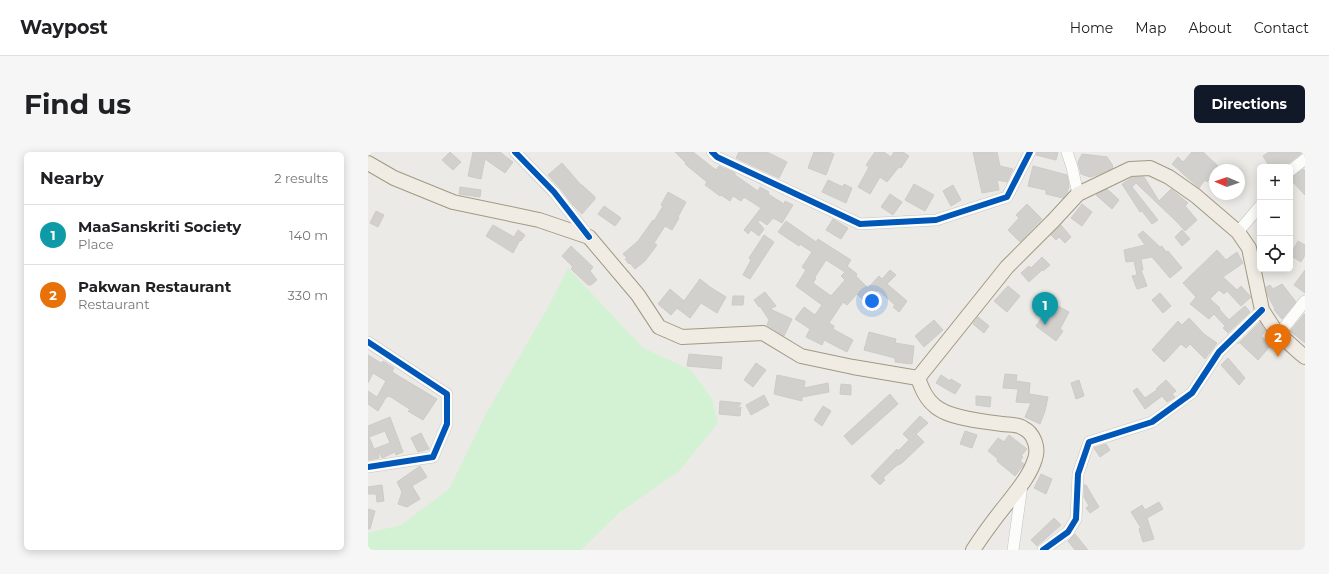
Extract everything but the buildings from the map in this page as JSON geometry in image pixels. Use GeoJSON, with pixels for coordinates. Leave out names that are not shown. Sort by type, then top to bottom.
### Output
{"type":"FeatureCollection","features":[{"type":"Feature","properties":{"kind":"main road"},"geometry":{"type":"LineString","coordinates":[[368,163],[394,178],[453,202],[540,220],[590,237],[638,295],[659,327],[682,337],[763,333],[802,356],[853,367],[918,378]]}},
{"type":"Feature","properties":{"kind":"main road"},"geometry":{"type":"LineString","coordinates":[[918,378],[1007,267],[1053,222],[1078,194],[1130,169],[1150,168],[1169,177],[1196,196],[1238,232],[1248,248],[1262,310],[1279,334],[1305,357]]}},
{"type":"Feature","properties":{"kind":"main road"},"geometry":{"type":"LineString","coordinates":[[918,378],[923,392],[929,401],[936,407],[946,412],[974,420],[1022,427],[1028,430],[1034,440],[1036,453],[1030,471],[973,550]]}},
{"type":"Feature","properties":{"kind":"street"},"geometry":{"type":"LineString","coordinates":[[515,152],[554,192],[590,237]]}},
{"type":"Feature","properties":{"kind":"street"},"geometry":{"type":"LineString","coordinates":[[717,154],[860,224],[936,220],[1007,197],[1030,152]]}},
{"type":"Feature","properties":{"kind":"street"},"geometry":{"type":"LineString","coordinates":[[1067,152],[1078,194]]}},
{"type":"Feature","properties":{"kind":"street"},"geometry":{"type":"LineString","coordinates":[[1293,169],[1305,159]]}},
{"type":"Feature","properties":{"kind":"street"},"geometry":{"type":"LineString","coordinates":[[1238,232],[1257,210]]}},
{"type":"Feature","properties":{"kind":"street"},"geometry":{"type":"LineString","coordinates":[[1279,334],[1305,301]]}},
{"type":"Feature","properties":{"kind":"street"},"geometry":{"type":"LineString","coordinates":[[1043,550],[1068,532],[1076,519],[1078,474],[1089,442],[1152,422],[1192,393],[1219,352],[1262,310]]}},
{"type":"Feature","properties":{"kind":"street"},"geometry":{"type":"LineString","coordinates":[[368,342],[447,394],[447,424],[433,457],[368,467]]}},
{"type":"Feature","properties":{"kind":"street"},"geometry":{"type":"LineString","coordinates":[[1013,550],[1022,484]]}},
{"type":"Feature","properties":{"kind":"green space"},"geometry":{"type":"Polygon","coordinates":[[[568,268],[643,348],[691,370],[712,399],[718,423],[679,471],[620,512],[581,550],[368,550],[368,533],[401,525],[449,489],[487,412],[547,309],[568,268]]]}},
{"type":"Feature","properties":{"kind":"cycle path"},"geometry":{"type":"LineString","coordinates":[[515,152],[554,192],[589,237]]}},
{"type":"Feature","properties":{"kind":"cycle path"},"geometry":{"type":"LineString","coordinates":[[712,152],[717,157],[860,224],[936,220],[1007,197],[1030,152]]}},
{"type":"Feature","properties":{"kind":"cycle path"},"geometry":{"type":"LineString","coordinates":[[1043,550],[1068,532],[1076,519],[1078,474],[1089,442],[1152,422],[1192,393],[1219,352],[1262,310]]}},
{"type":"Feature","properties":{"kind":"cycle path"},"geometry":{"type":"LineString","coordinates":[[368,342],[447,394],[447,424],[433,457],[368,467]]}},
{"type":"Feature","properties":{"kind":"place","name":"MaaSanskriti Society"},"geometry":{"type":"Point","coordinates":[1045,325]}},
{"type":"Feature","properties":{"kind":"place","name":"Pakwan Restaurant"},"geometry":{"type":"Point","coordinates":[1278,357]}}]}
